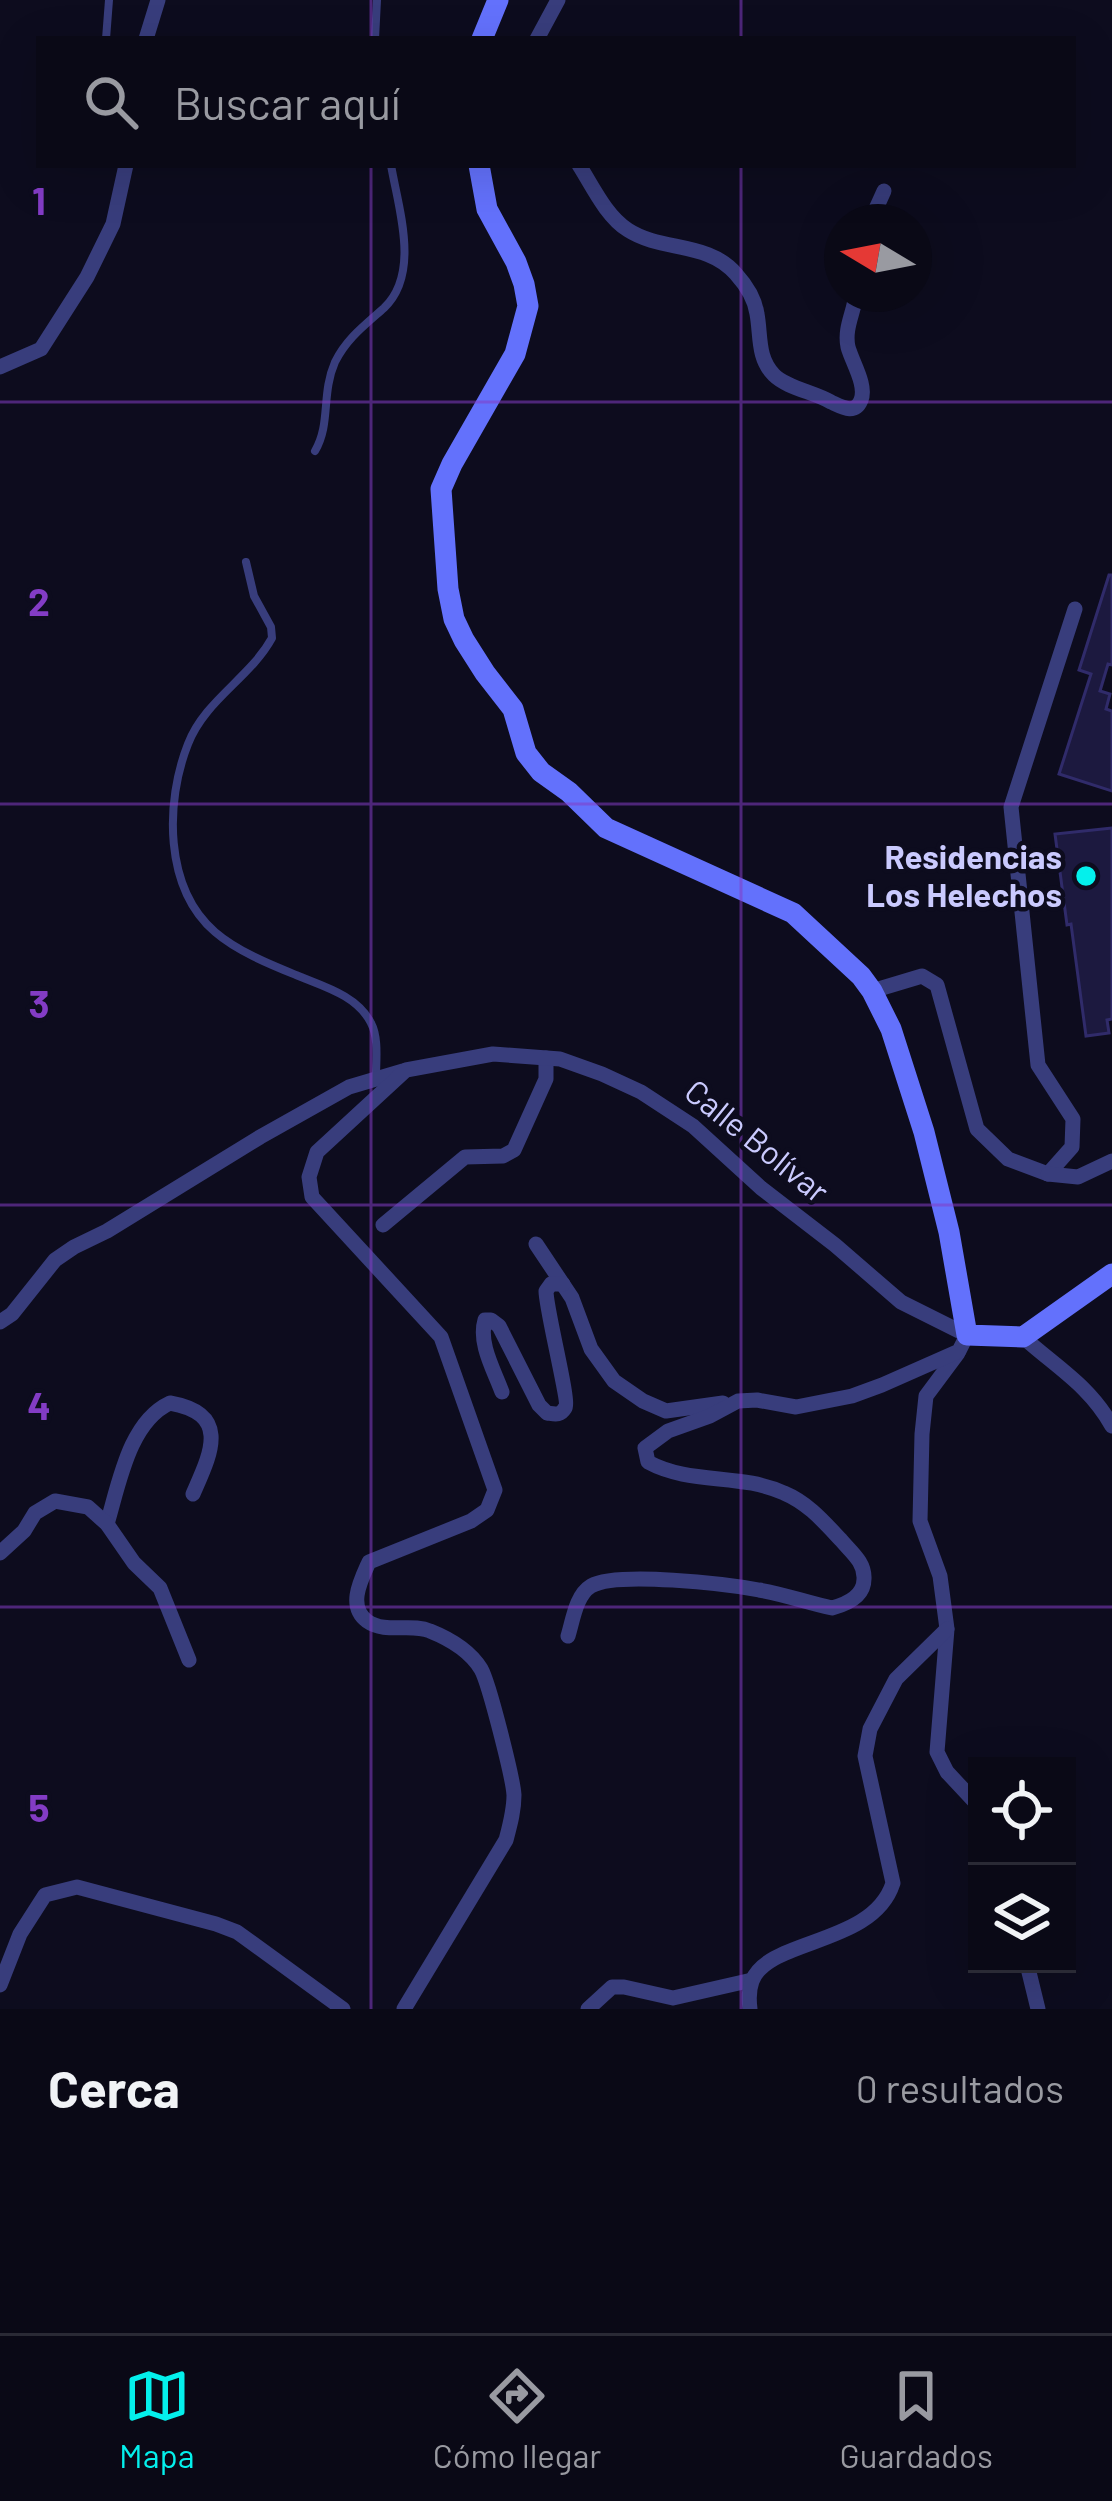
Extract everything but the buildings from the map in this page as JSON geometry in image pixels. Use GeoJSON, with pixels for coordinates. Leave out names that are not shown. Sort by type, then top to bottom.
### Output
{"type":"FeatureCollection","features":[{"type":"Feature","properties":{"kind":"street"},"geometry":{"type":"LineString","coordinates":[[147,36],[158,0]]}},
{"type":"Feature","properties":{"kind":"street"},"geometry":{"type":"LineString","coordinates":[[483,36],[498,0]]}},
{"type":"Feature","properties":{"kind":"street"},"geometry":{"type":"LineString","coordinates":[[539,36],[558,0]]}},
{"type":"Feature","properties":{"kind":"street"},"geometry":{"type":"LineString","coordinates":[[0,367],[41,349],[113,224],[125,168]]}},
{"type":"Feature","properties":{"kind":"street"},"geometry":{"type":"LineString","coordinates":[[479,168],[487,209],[516,262],[528,307],[515,354],[441,489],[454,619],[513,709],[526,753],[541,772],[606,828],[793,914],[861,976],[891,1029],[949,1232],[963,1343],[926,1396],[920,1521],[940,1576],[947,1629],[937,1752],[946,1772],[968,1795]]}},
{"type":"Feature","properties":{"kind":"street"},"geometry":{"type":"LineString","coordinates":[[581,168],[611,217],[631,232],[700,250],[736,273],[757,313],[763,357],[775,377],[845,410],[854,409],[863,392],[847,342],[851,312]]}},
{"type":"Feature","properties":{"kind":"street"},"geometry":{"type":"LineString","coordinates":[[878,204],[884,191]]}},
{"type":"Feature","properties":{"kind":"street"},"geometry":{"type":"LineString","coordinates":[[1048,1174],[1072,1147],[1073,1119],[1038,1065],[1011,807],[1075,609]]}},
{"type":"Feature","properties":{"kind":"street"},"geometry":{"type":"LineString","coordinates":[[872,991],[922,976],[937,985],[977,1129],[1008,1159],[1048,1174],[1078,1177],[1112,1161]]}},
{"type":"Feature","properties":{"kind":"street","name":"Calle Bolívar"},"geometry":{"type":"LineString","coordinates":[[0,1322],[12,1314],[55,1260],[74,1247],[349,1087],[406,1070],[493,1054],[560,1059],[641,1092],[693,1126],[901,1302],[963,1343],[1023,1337]]}},
{"type":"Feature","properties":{"kind":"street"},"geometry":{"type":"LineString","coordinates":[[383,1225],[465,1157],[503,1156],[514,1150],[546,1079],[546,1058]]}},
{"type":"Feature","properties":{"kind":"street"},"geometry":{"type":"LineString","coordinates":[[404,2009],[506,1840],[514,1791],[484,1673],[467,1651],[426,1628],[369,1622],[357,1608],[357,1589],[369,1562],[471,1521],[487,1510],[495,1490],[441,1336],[311,1197],[309,1177],[317,1152],[406,1070]]}},
{"type":"Feature","properties":{"kind":"street"},"geometry":{"type":"LineString","coordinates":[[536,1244],[572,1298],[591,1349],[614,1381],[666,1411],[757,1400],[796,1407],[852,1396],[963,1343]]}},
{"type":"Feature","properties":{"kind":"street"},"geometry":{"type":"LineString","coordinates":[[1112,1274],[1023,1337],[1069,1373],[1112,1426]]}},
{"type":"Feature","properties":{"kind":"street"},"geometry":{"type":"LineString","coordinates":[[502,1392],[482,1339],[485,1320],[499,1326],[538,1405],[547,1414],[564,1410],[568,1402],[546,1291],[551,1284],[563,1284]]}},
{"type":"Feature","properties":{"kind":"street"},"geometry":{"type":"LineString","coordinates":[[568,1636],[581,1595],[593,1584],[610,1581],[758,1590],[832,1608],[844,1605],[862,1589],[865,1574],[860,1562],[800,1502],[755,1484],[666,1472],[648,1462],[645,1448],[652,1441],[738,1401]]}},
{"type":"Feature","properties":{"kind":"street"},"geometry":{"type":"LineString","coordinates":[[107,1524],[138,1432],[156,1410],[170,1403],[194,1411],[212,1437],[212,1450],[193,1495]]}},
{"type":"Feature","properties":{"kind":"street"},"geometry":{"type":"LineString","coordinates":[[0,1553],[35,1513],[55,1501],[88,1507],[160,1588],[189,1660]]}},
{"type":"Feature","properties":{"kind":"street"},"geometry":{"type":"LineString","coordinates":[[750,2009],[752,1980],[765,1963],[858,1924],[888,1899],[893,1883],[866,1756],[870,1729],[896,1679],[947,1629]]}},
{"type":"Feature","properties":{"kind":"street"},"geometry":{"type":"LineString","coordinates":[[0,1985],[20,1934],[45,1895],[77,1887],[236,1932],[344,2009]]}},
{"type":"Feature","properties":{"kind":"street"},"geometry":{"type":"LineString","coordinates":[[1030,1973],[1038,2009]]}},
{"type":"Feature","properties":{"kind":"street"},"geometry":{"type":"LineString","coordinates":[[588,2009],[612,1988],[673,1998],[752,1980]]}},
{"type":"Feature","properties":{"kind":"lane"},"geometry":{"type":"LineString","coordinates":[[106,36],[109,0]]}},
{"type":"Feature","properties":{"kind":"lane"},"geometry":{"type":"LineString","coordinates":[[375,36],[377,0]]}},
{"type":"Feature","properties":{"kind":"lane"},"geometry":{"type":"LineString","coordinates":[[315,452],[323,436],[325,396],[337,359],[362,326],[385,307],[402,277],[401,228],[391,168]]}},
{"type":"Feature","properties":{"kind":"lane"},"geometry":{"type":"LineString","coordinates":[[246,562],[272,638],[203,716],[187,747],[172,815],[177,864],[198,912],[215,933],[266,962],[339,992],[357,1006],[371,1022],[376,1079]]}},
{"type":"Feature","properties":{"kind":"place","name":"Residencias Los Helechos"},"geometry":{"type":"Point","coordinates":[1086,876]}}]}
